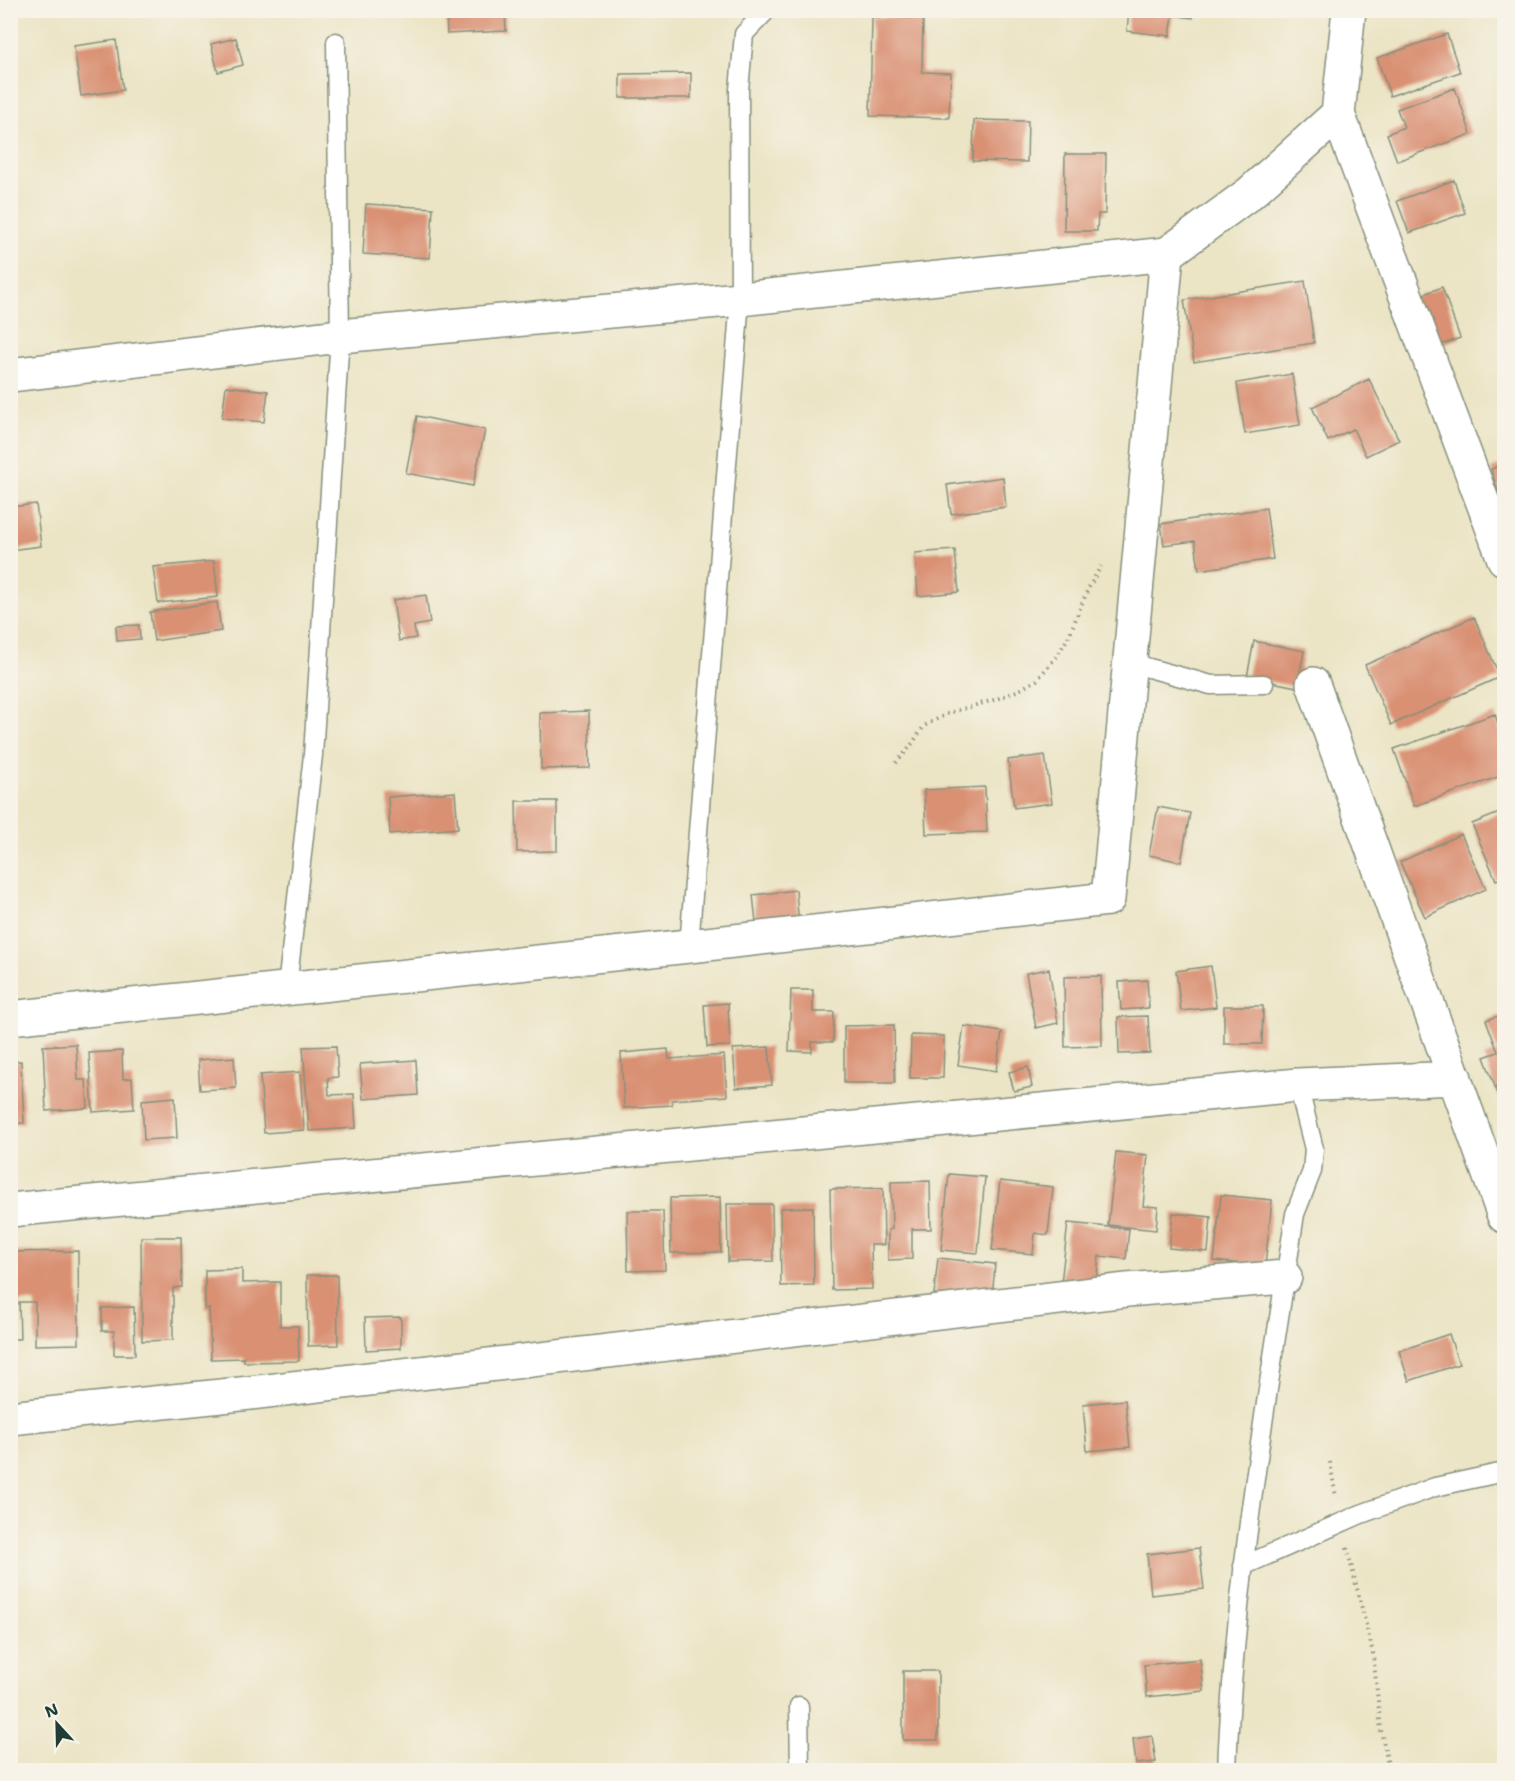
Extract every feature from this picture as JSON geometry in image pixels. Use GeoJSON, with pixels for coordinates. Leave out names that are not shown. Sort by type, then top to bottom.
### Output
{"type":"FeatureCollection","features":[{"type":"Feature","properties":{"kind":"street"},"geometry":{"type":"LineString","coordinates":[[1349,10],[1338,114],[1501,539]]}},
{"type":"Feature","properties":{"kind":"street"},"geometry":{"type":"LineString","coordinates":[[10,375],[340,336],[740,299],[1167,254],[1250,193],[1338,114]]}},
{"type":"Feature","properties":{"kind":"street"},"geometry":{"type":"LineString","coordinates":[[10,1018],[1108,899],[1167,254]]}},
{"type":"Feature","properties":{"kind":"street"},"geometry":{"type":"LineString","coordinates":[[1313,684],[1504,1216]]}},
{"type":"Feature","properties":{"kind":"street"},"geometry":{"type":"LineString","coordinates":[[10,1210],[1298,1085],[1455,1078]]}},
{"type":"Feature","properties":{"kind":"street"},"geometry":{"type":"LineString","coordinates":[[10,1418],[262,1392],[1128,1290],[1285,1277]]}},
{"type":"Feature","properties":{"kind":"lane"},"geometry":{"type":"LineString","coordinates":[[689,946],[740,299],[739,90],[744,34],[767,10]]}},
{"type":"Feature","properties":{"kind":"lane"},"geometry":{"type":"LineString","coordinates":[[287,988],[313,755],[340,336],[336,42]]}},
{"type":"Feature","properties":{"kind":"lane"},"geometry":{"type":"LineString","coordinates":[[1130,661],[1149,669],[1211,685],[1264,684]]}},
{"type":"Feature","properties":{"kind":"lane"},"geometry":{"type":"LineString","coordinates":[[1227,1770],[1230,1709],[1244,1566],[1285,1277],[1295,1214],[1312,1171],[1314,1149],[1298,1085]]}},
{"type":"Feature","properties":{"kind":"lane"},"geometry":{"type":"LineString","coordinates":[[1244,1566],[1361,1514],[1436,1488],[1504,1472]]}},
{"type":"Feature","properties":{"kind":"lane"},"geometry":{"type":"LineString","coordinates":[[799,1706],[800,1770]]}},
{"type":"Feature","properties":{"kind":"path"},"geometry":{"type":"LineString","coordinates":[[896,763],[924,726],[949,712],[1008,695],[1037,680],[1068,638],[1088,589],[1103,562]]}},
{"type":"Feature","properties":{"kind":"path"},"geometry":{"type":"LineString","coordinates":[[1330,1462],[1341,1523],[1373,1653],[1389,1770]]}},
{"type":"Feature","properties":{"kind":"building"},"geometry":{"type":"Polygon","coordinates":[[[446,10],[505,10],[506,31],[447,34],[446,10]]]}},
{"type":"Feature","properties":{"kind":"building"},"geometry":{"type":"Polygon","coordinates":[[[1129,10],[1194,10],[1193,18],[1173,15],[1170,36],[1127,31],[1129,10]]]}},
{"type":"Feature","properties":{"kind":"building"},"geometry":{"type":"Polygon","coordinates":[[[872,17],[923,18],[922,72],[951,73],[949,118],[870,116],[872,17]]]}},
{"type":"Feature","properties":{"kind":"building"},"geometry":{"type":"Polygon","coordinates":[[[1447,34],[1460,72],[1390,96],[1377,58],[1447,34]]]}},
{"type":"Feature","properties":{"kind":"building"},"geometry":{"type":"Polygon","coordinates":[[[236,38],[243,65],[218,72],[211,44],[236,38]]]}},
{"type":"Feature","properties":{"kind":"building"},"geometry":{"type":"Polygon","coordinates":[[[116,40],[123,90],[81,96],[74,46],[116,40]]]}},
{"type":"Feature","properties":{"kind":"building"},"geometry":{"type":"Polygon","coordinates":[[[691,73],[691,98],[620,98],[620,74],[691,73]]]}},
{"type":"Feature","properties":{"kind":"building"},"geometry":{"type":"Polygon","coordinates":[[[1455,88],[1471,134],[1397,161],[1387,134],[1404,127],[1397,109],[1455,88]]]}},
{"type":"Feature","properties":{"kind":"building"},"geometry":{"type":"Polygon","coordinates":[[[974,120],[1028,121],[1027,162],[973,161],[974,120]]]}},
{"type":"Feature","properties":{"kind":"building"},"geometry":{"type":"Polygon","coordinates":[[[1065,154],[1106,154],[1105,214],[1098,214],[1097,231],[1064,231],[1065,154]]]}},
{"type":"Feature","properties":{"kind":"building"},"geometry":{"type":"Polygon","coordinates":[[[1454,180],[1465,213],[1409,233],[1397,201],[1454,180]]]}},
{"type":"Feature","properties":{"kind":"building"},"geometry":{"type":"Polygon","coordinates":[[[366,204],[433,208],[430,258],[363,254],[366,204]]]}},
{"type":"Feature","properties":{"kind":"building"},"geometry":{"type":"Polygon","coordinates":[[[10,231],[15,231],[12,288],[10,288],[10,231]]]}},
{"type":"Feature","properties":{"kind":"building"},"geometry":{"type":"Polygon","coordinates":[[[1305,281],[1314,343],[1194,362],[1184,300],[1305,281]]]}},
{"type":"Feature","properties":{"kind":"building"},"geometry":{"type":"Polygon","coordinates":[[[1442,287],[1460,338],[1432,348],[1414,298],[1442,287]]]}},
{"type":"Feature","properties":{"kind":"building"},"geometry":{"type":"Polygon","coordinates":[[[1292,374],[1300,425],[1245,434],[1237,383],[1292,374]]]}},
{"type":"Feature","properties":{"kind":"building"},"geometry":{"type":"Polygon","coordinates":[[[1369,379],[1399,440],[1366,456],[1353,429],[1328,441],[1312,407],[1369,379]]]}},
{"type":"Feature","properties":{"kind":"building"},"geometry":{"type":"Polygon","coordinates":[[[226,386],[268,391],[264,422],[222,418],[226,386]]]}},
{"type":"Feature","properties":{"kind":"building"},"geometry":{"type":"Polygon","coordinates":[[[417,416],[485,430],[473,486],[406,473],[417,416]]]}},
{"type":"Feature","properties":{"kind":"building"},"geometry":{"type":"Polygon","coordinates":[[[1504,464],[1504,498],[1501,500],[1491,469],[1504,464]]]}},
{"type":"Feature","properties":{"kind":"building"},"geometry":{"type":"Polygon","coordinates":[[[1003,477],[1006,507],[951,514],[947,485],[1003,477]]]}},
{"type":"Feature","properties":{"kind":"building"},"geometry":{"type":"Polygon","coordinates":[[[36,504],[41,546],[10,550],[10,507],[36,504]]]}},
{"type":"Feature","properties":{"kind":"building"},"geometry":{"type":"Polygon","coordinates":[[[1266,508],[1273,559],[1199,570],[1195,541],[1164,545],[1161,524],[1266,508]]]}},
{"type":"Feature","properties":{"kind":"building"},"geometry":{"type":"Polygon","coordinates":[[[955,550],[959,592],[918,596],[915,553],[955,550]]]}},
{"type":"Feature","properties":{"kind":"building"},"geometry":{"type":"Polygon","coordinates":[[[214,561],[218,597],[158,603],[153,567],[214,561]]]}},
{"type":"Feature","properties":{"kind":"building"},"geometry":{"type":"Polygon","coordinates":[[[426,595],[430,623],[414,626],[416,638],[399,641],[393,600],[426,595]]]}},
{"type":"Feature","properties":{"kind":"building"},"geometry":{"type":"Polygon","coordinates":[[[217,602],[221,631],[154,641],[150,612],[217,602]]]}},
{"type":"Feature","properties":{"kind":"building"},"geometry":{"type":"Polygon","coordinates":[[[1474,617],[1500,677],[1391,725],[1365,665],[1474,617]]]}},
{"type":"Feature","properties":{"kind":"building"},"geometry":{"type":"Polygon","coordinates":[[[139,625],[140,639],[117,641],[116,626],[139,625]]]}},
{"type":"Feature","properties":{"kind":"building"},"geometry":{"type":"Polygon","coordinates":[[[1254,641],[1304,651],[1297,687],[1247,677],[1254,641]]]}},
{"type":"Feature","properties":{"kind":"building"},"geometry":{"type":"Polygon","coordinates":[[[589,711],[590,768],[541,769],[540,713],[589,711]]]}},
{"type":"Feature","properties":{"kind":"building"},"geometry":{"type":"Polygon","coordinates":[[[1495,714],[1504,743],[1504,775],[1414,806],[1394,749],[1495,714]]]}},
{"type":"Feature","properties":{"kind":"building"},"geometry":{"type":"Polygon","coordinates":[[[1045,755],[1052,803],[1014,808],[1008,760],[1045,755]]]}},
{"type":"Feature","properties":{"kind":"building"},"geometry":{"type":"Polygon","coordinates":[[[985,787],[987,832],[926,834],[924,790],[985,787]]]}},
{"type":"Feature","properties":{"kind":"building"},"geometry":{"type":"Polygon","coordinates":[[[455,792],[458,828],[390,834],[388,797],[455,792]]]}},
{"type":"Feature","properties":{"kind":"building"},"geometry":{"type":"Polygon","coordinates":[[[516,801],[557,801],[557,851],[517,852],[516,801]]]}},
{"type":"Feature","properties":{"kind":"building"},"geometry":{"type":"Polygon","coordinates":[[[1158,807],[1190,813],[1181,862],[1149,855],[1158,807]]]}},
{"type":"Feature","properties":{"kind":"building"},"geometry":{"type":"Polygon","coordinates":[[[1504,811],[1504,877],[1496,880],[1472,824],[1504,811]]]}},
{"type":"Feature","properties":{"kind":"building"},"geometry":{"type":"Polygon","coordinates":[[[1461,834],[1486,889],[1425,917],[1400,862],[1461,834]]]}},
{"type":"Feature","properties":{"kind":"building"},"geometry":{"type":"Polygon","coordinates":[[[796,890],[799,927],[757,931],[753,895],[796,890]]]}},
{"type":"Feature","properties":{"kind":"building"},"geometry":{"type":"Polygon","coordinates":[[[1211,966],[1216,1007],[1181,1011],[1176,971],[1211,966]]]}},
{"type":"Feature","properties":{"kind":"building"},"geometry":{"type":"Polygon","coordinates":[[[1049,969],[1058,1023],[1036,1028],[1026,973],[1049,969]]]}},
{"type":"Feature","properties":{"kind":"building"},"geometry":{"type":"Polygon","coordinates":[[[1101,976],[1102,1046],[1065,1047],[1064,977],[1101,976]]]}},
{"type":"Feature","properties":{"kind":"building"},"geometry":{"type":"Polygon","coordinates":[[[1147,980],[1149,1008],[1121,1010],[1119,982],[1147,980]]]}},
{"type":"Feature","properties":{"kind":"building"},"geometry":{"type":"Polygon","coordinates":[[[791,990],[813,990],[813,1012],[834,1012],[833,1042],[812,1042],[812,1052],[789,1051],[791,990]]]}},
{"type":"Feature","properties":{"kind":"building"},"geometry":{"type":"Polygon","coordinates":[[[728,1003],[730,1046],[707,1047],[704,1005],[728,1003]]]}},
{"type":"Feature","properties":{"kind":"building"},"geometry":{"type":"Polygon","coordinates":[[[1224,1006],[1263,1006],[1262,1044],[1224,1044],[1224,1006]]]}},
{"type":"Feature","properties":{"kind":"building"},"geometry":{"type":"Polygon","coordinates":[[[1504,1014],[1504,1098],[1500,1100],[1484,1057],[1498,1052],[1486,1020],[1504,1014]]]}},
{"type":"Feature","properties":{"kind":"building"},"geometry":{"type":"Polygon","coordinates":[[[1148,1016],[1150,1053],[1119,1054],[1118,1017],[1148,1016]]]}},
{"type":"Feature","properties":{"kind":"building"},"geometry":{"type":"Polygon","coordinates":[[[894,1025],[895,1083],[844,1083],[844,1026],[894,1025]]]}},
{"type":"Feature","properties":{"kind":"building"},"geometry":{"type":"Polygon","coordinates":[[[964,1026],[1002,1032],[996,1071],[958,1065],[964,1026]]]}},
{"type":"Feature","properties":{"kind":"building"},"geometry":{"type":"Polygon","coordinates":[[[911,1035],[944,1036],[943,1078],[910,1078],[911,1035]]]}},
{"type":"Feature","properties":{"kind":"building"},"geometry":{"type":"Polygon","coordinates":[[[76,1044],[78,1080],[86,1080],[88,1108],[46,1111],[43,1046],[76,1044]]]}},
{"type":"Feature","properties":{"kind":"building"},"geometry":{"type":"Polygon","coordinates":[[[336,1046],[338,1077],[328,1078],[329,1095],[354,1094],[356,1128],[309,1131],[303,1047],[336,1046]]]}},
{"type":"Feature","properties":{"kind":"building"},"geometry":{"type":"Polygon","coordinates":[[[769,1047],[772,1085],[736,1088],[733,1049],[769,1047]]]}},
{"type":"Feature","properties":{"kind":"building"},"geometry":{"type":"Polygon","coordinates":[[[668,1049],[669,1059],[724,1055],[727,1096],[672,1100],[672,1105],[624,1108],[621,1053],[668,1049]]]}},
{"type":"Feature","properties":{"kind":"building"},"geometry":{"type":"Polygon","coordinates":[[[122,1051],[123,1079],[132,1078],[134,1109],[93,1112],[89,1053],[122,1051]]]}},
{"type":"Feature","properties":{"kind":"building"},"geometry":{"type":"Polygon","coordinates":[[[234,1057],[236,1088],[200,1090],[198,1060],[234,1057]]]}},
{"type":"Feature","properties":{"kind":"building"},"geometry":{"type":"Polygon","coordinates":[[[416,1060],[418,1095],[363,1099],[360,1064],[416,1060]]]}},
{"type":"Feature","properties":{"kind":"building"},"geometry":{"type":"Polygon","coordinates":[[[21,1061],[24,1123],[10,1124],[10,1062],[21,1061]]]}},
{"type":"Feature","properties":{"kind":"building"},"geometry":{"type":"Polygon","coordinates":[[[1028,1067],[1032,1087],[1014,1091],[1009,1072],[1028,1067]]]}},
{"type":"Feature","properties":{"kind":"building"},"geometry":{"type":"Polygon","coordinates":[[[300,1072],[304,1130],[264,1133],[260,1075],[300,1072]]]}},
{"type":"Feature","properties":{"kind":"building"},"geometry":{"type":"Polygon","coordinates":[[[175,1097],[177,1138],[144,1140],[142,1100],[175,1097]]]}},
{"type":"Feature","properties":{"kind":"building"},"geometry":{"type":"Polygon","coordinates":[[[1116,1152],[1148,1155],[1143,1206],[1158,1207],[1156,1230],[1108,1225],[1116,1152]]]}},
{"type":"Feature","properties":{"kind":"building"},"geometry":{"type":"Polygon","coordinates":[[[949,1174],[985,1177],[978,1253],[941,1250],[949,1174]]]}},
{"type":"Feature","properties":{"kind":"building"},"geometry":{"type":"Polygon","coordinates":[[[930,1181],[931,1229],[912,1229],[912,1259],[888,1260],[888,1230],[892,1229],[891,1182],[930,1181]]]}},
{"type":"Feature","properties":{"kind":"building"},"geometry":{"type":"Polygon","coordinates":[[[1000,1181],[1053,1187],[1048,1235],[1035,1233],[1033,1254],[992,1250],[1000,1181]]]}},
{"type":"Feature","properties":{"kind":"building"},"geometry":{"type":"Polygon","coordinates":[[[883,1188],[884,1245],[871,1245],[872,1289],[832,1290],[830,1189],[883,1188]]]}},
{"type":"Feature","properties":{"kind":"building"},"geometry":{"type":"Polygon","coordinates":[[[1221,1195],[1272,1200],[1265,1266],[1214,1261],[1221,1195]]]}},
{"type":"Feature","properties":{"kind":"building"},"geometry":{"type":"Polygon","coordinates":[[[720,1197],[721,1252],[671,1253],[670,1198],[720,1197]]]}},
{"type":"Feature","properties":{"kind":"building"},"geometry":{"type":"Polygon","coordinates":[[[727,1204],[772,1204],[773,1261],[728,1262],[727,1204]]]}},
{"type":"Feature","properties":{"kind":"building"},"geometry":{"type":"Polygon","coordinates":[[[813,1207],[814,1285],[781,1286],[780,1208],[813,1207]]]}},
{"type":"Feature","properties":{"kind":"building"},"geometry":{"type":"Polygon","coordinates":[[[627,1211],[663,1211],[665,1270],[628,1271],[627,1211]]]}},
{"type":"Feature","properties":{"kind":"building"},"geometry":{"type":"Polygon","coordinates":[[[1173,1213],[1211,1217],[1208,1252],[1169,1248],[1173,1213]]]}},
{"type":"Feature","properties":{"kind":"building"},"geometry":{"type":"Polygon","coordinates":[[[1068,1223],[1129,1229],[1126,1259],[1099,1256],[1096,1286],[1061,1283],[1068,1223]]]}},
{"type":"Feature","properties":{"kind":"building"},"geometry":{"type":"Polygon","coordinates":[[[141,1237],[181,1237],[182,1287],[173,1288],[173,1340],[142,1341],[141,1237]]]}},
{"type":"Feature","properties":{"kind":"building"},"geometry":{"type":"Polygon","coordinates":[[[78,1251],[79,1344],[35,1345],[35,1302],[19,1302],[20,1339],[10,1339],[10,1252],[78,1251]]]}},
{"type":"Feature","properties":{"kind":"building"},"geometry":{"type":"Polygon","coordinates":[[[938,1258],[995,1264],[992,1300],[934,1294],[938,1258]]]}},
{"type":"Feature","properties":{"kind":"building"},"geometry":{"type":"Polygon","coordinates":[[[242,1269],[242,1283],[280,1282],[280,1326],[298,1326],[299,1361],[244,1362],[244,1358],[211,1359],[209,1308],[205,1309],[205,1270],[242,1269]]]}},
{"type":"Feature","properties":{"kind":"building"},"geometry":{"type":"Polygon","coordinates":[[[307,1275],[337,1275],[338,1345],[308,1346],[307,1275]]]}},
{"type":"Feature","properties":{"kind":"building"},"geometry":{"type":"Polygon","coordinates":[[[134,1307],[135,1355],[114,1355],[114,1331],[102,1331],[102,1308],[134,1307]]]}},
{"type":"Feature","properties":{"kind":"building"},"geometry":{"type":"Polygon","coordinates":[[[401,1317],[401,1348],[366,1350],[365,1318],[401,1317]]]}},
{"type":"Feature","properties":{"kind":"building"},"geometry":{"type":"Polygon","coordinates":[[[1449,1334],[1459,1364],[1409,1381],[1399,1351],[1449,1334]]]}},
{"type":"Feature","properties":{"kind":"building"},"geometry":{"type":"Polygon","coordinates":[[[1125,1400],[1130,1447],[1087,1451],[1083,1404],[1125,1400]]]}},
{"type":"Feature","properties":{"kind":"building"},"geometry":{"type":"Polygon","coordinates":[[[1199,1548],[1204,1589],[1151,1595],[1147,1554],[1199,1548]]]}},
{"type":"Feature","properties":{"kind":"building"},"geometry":{"type":"Polygon","coordinates":[[[1200,1659],[1204,1691],[1147,1697],[1144,1665],[1200,1659]]]}},
{"type":"Feature","properties":{"kind":"building"},"geometry":{"type":"Polygon","coordinates":[[[903,1671],[938,1671],[938,1740],[903,1740],[903,1671]]]}},
{"type":"Feature","properties":{"kind":"building"},"geometry":{"type":"Polygon","coordinates":[[[1152,1736],[1156,1762],[1136,1764],[1133,1739],[1152,1736]]]}}]}
